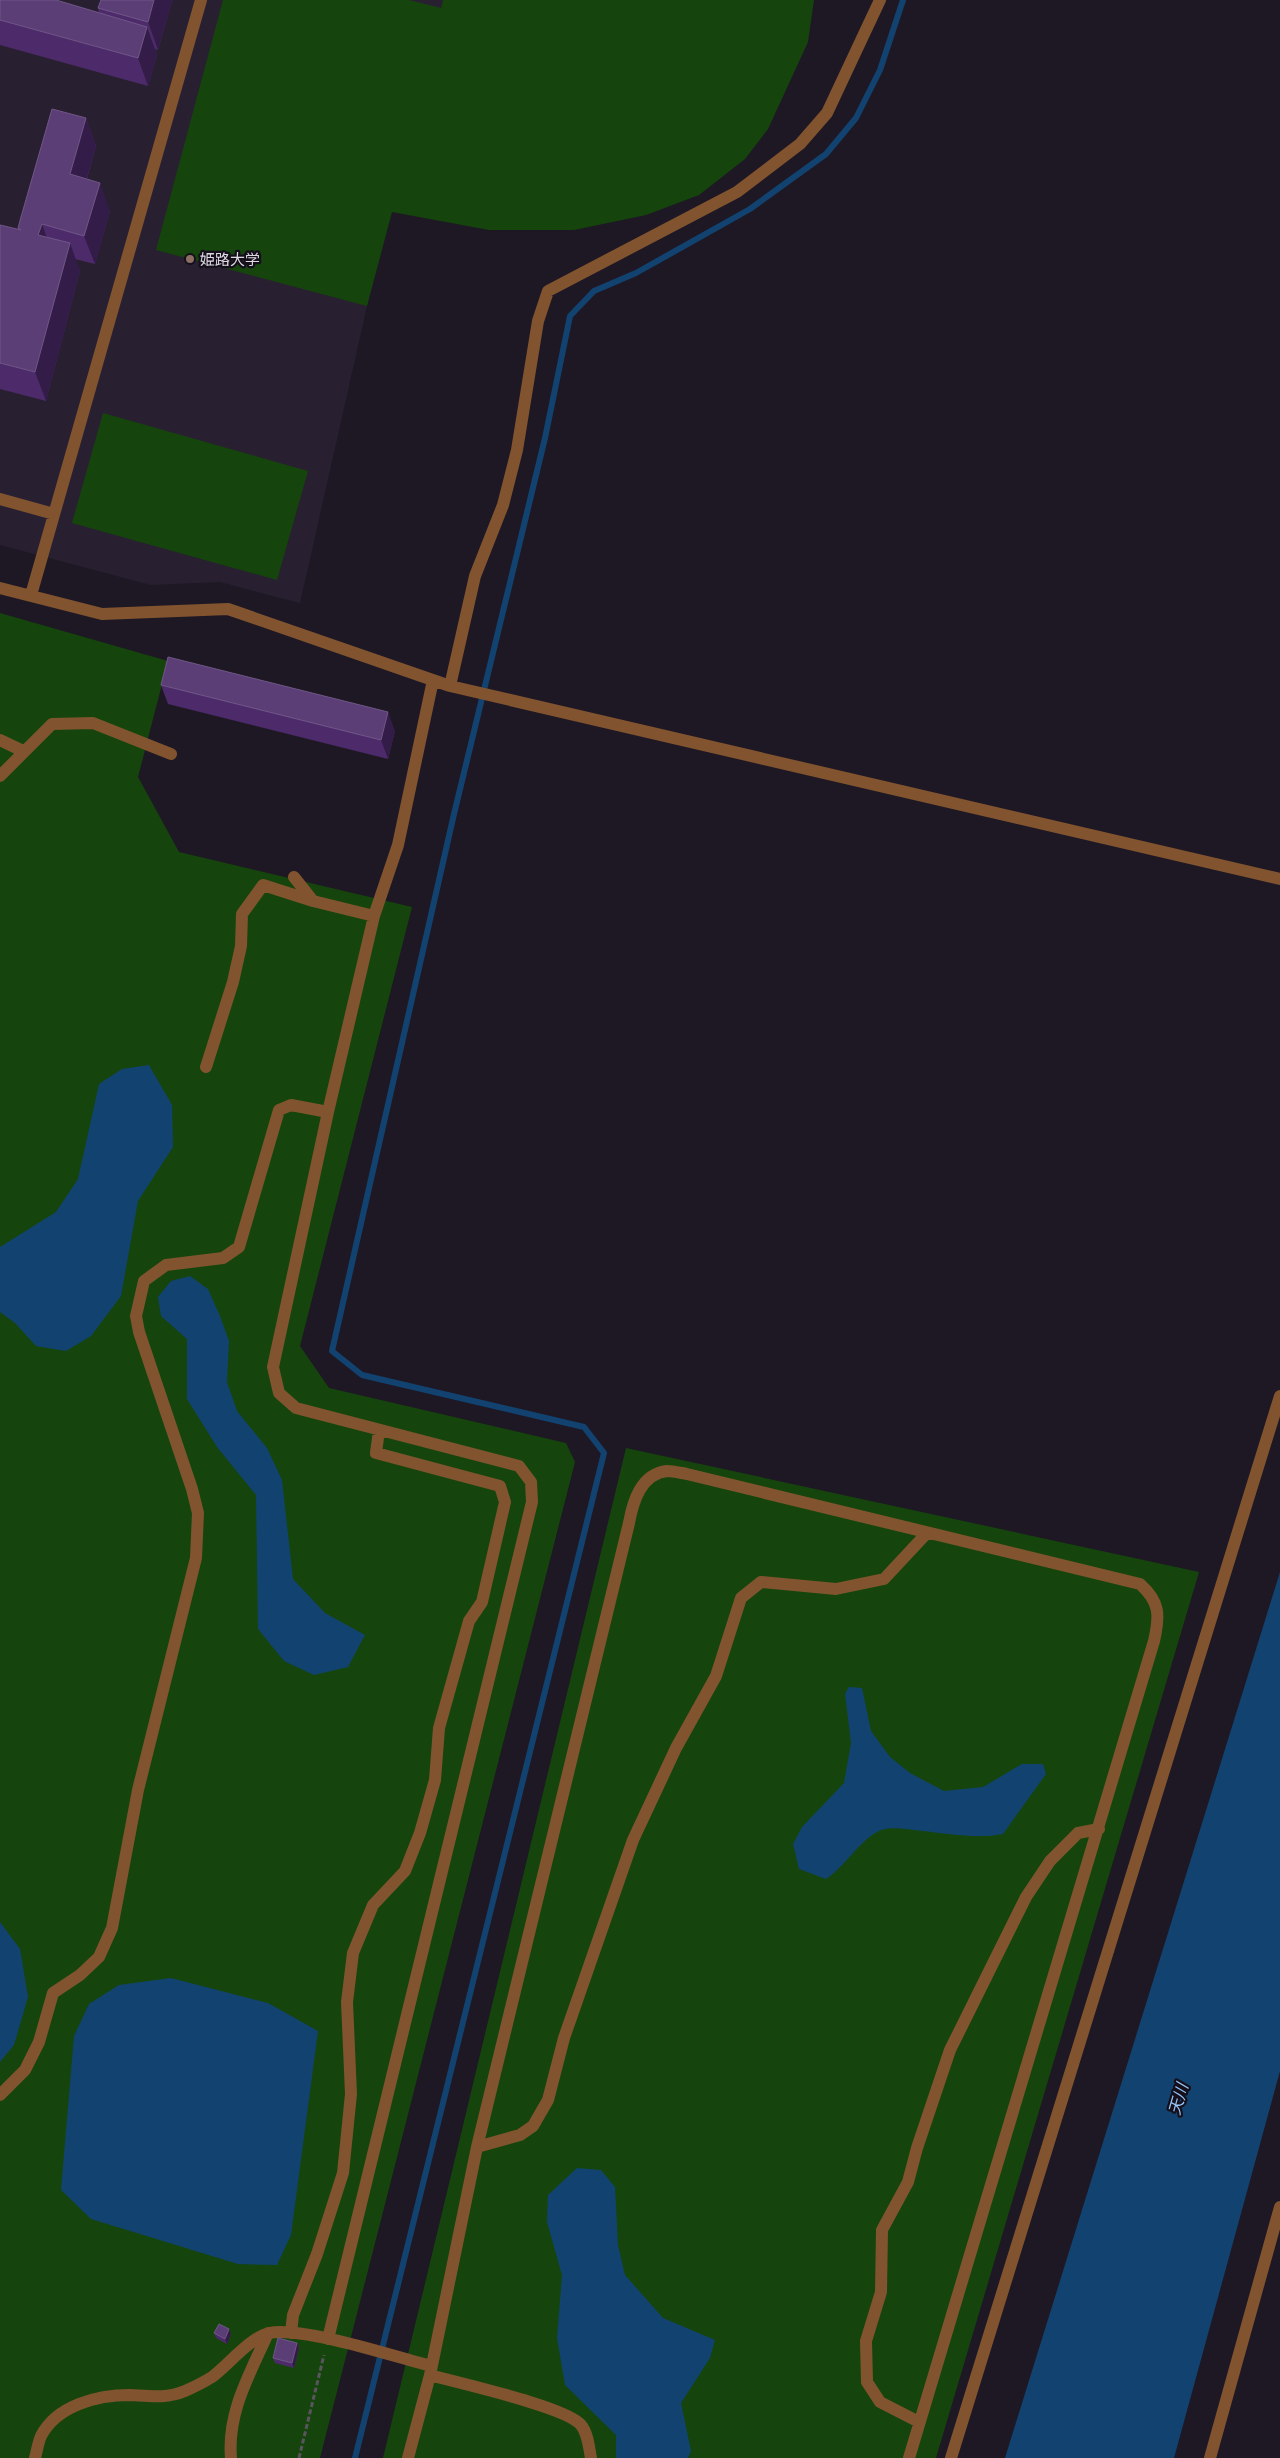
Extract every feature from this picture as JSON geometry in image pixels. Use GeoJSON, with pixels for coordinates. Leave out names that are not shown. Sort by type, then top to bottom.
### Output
{"type":"FeatureCollection","features":[{"type":"Feature","properties":{"kind":"street"},"geometry":{"type":"LineString","coordinates":[[31,595],[201,0]]}},
{"type":"Feature","properties":{"kind":"street"},"geometry":{"type":"LineString","coordinates":[[450,686],[474,576],[503,504],[514,459],[538,321],[548,291],[737,192],[800,144],[826,113],[880,0]]}},
{"type":"Feature","properties":{"kind":"street"},"geometry":{"type":"LineString","coordinates":[[0,499],[54,514]]}},
{"type":"Feature","properties":{"kind":"street"},"geometry":{"type":"LineString","coordinates":[[0,588],[102,614],[228,609],[450,686],[1280,880]]}},
{"type":"Feature","properties":{"kind":"street"},"geometry":{"type":"LineString","coordinates":[[328,2340],[532,1502],[531,1482],[519,1466],[296,1408],[278,1393],[273,1367],[328,1112],[374,916],[398,845],[433,680]]}},
{"type":"Feature","properties":{"kind":"street"},"geometry":{"type":"LineString","coordinates":[[0,776],[52,724],[94,723],[172,754]]}},
{"type":"Feature","properties":{"kind":"street"},"geometry":{"type":"LineString","coordinates":[[0,740],[23,751]]}},
{"type":"Feature","properties":{"kind":"street"},"geometry":{"type":"LineString","coordinates":[[294,876],[313,901]]}},
{"type":"Feature","properties":{"kind":"street"},"geometry":{"type":"LineString","coordinates":[[206,1067],[233,982],[241,946],[242,914],[263,885],[313,901],[374,916]]}},
{"type":"Feature","properties":{"kind":"street"},"geometry":{"type":"LineString","coordinates":[[0,2095],[25,2070],[39,2042],[53,1993],[80,1975],[98,1957],[112,1928],[138,1790],[196,1558],[198,1514],[192,1489],[139,1332],[136,1316],[144,1281],[166,1266],[223,1258],[239,1247],[278,1110],[291,1104],[328,1112]]}},
{"type":"Feature","properties":{"kind":"street"},"geometry":{"type":"LineString","coordinates":[[951,2458],[1280,1396]]}},
{"type":"Feature","properties":{"kind":"street"},"geometry":{"type":"LineString","coordinates":[[291,2333],[292,2315],[317,2254],[343,2173],[351,2094],[347,2002],[353,1952],[373,1905],[405,1871],[420,1833],[435,1780],[439,1728],[469,1621],[482,1602],[505,1502],[500,1486],[376,1453],[380,1430]]}},
{"type":"Feature","properties":{"kind":"street"},"geometry":{"type":"LineString","coordinates":[[408,2458],[431,2371],[477,2147],[633,1501],[648,1478],[667,1472],[687,1474],[1140,1584],[1154,1596],[1159,1621],[908,2458]]}},
{"type":"Feature","properties":{"kind":"street"},"geometry":{"type":"LineString","coordinates":[[477,2147],[520,2135],[533,2126],[548,2100],[564,2038],[633,1840],[676,1748],[716,1676],[741,1598],[761,1582],[836,1589],[884,1578],[927,1533]]}},
{"type":"Feature","properties":{"kind":"street"},"geometry":{"type":"LineString","coordinates":[[919,2422],[880,2402],[867,2382],[866,2341],[881,2292],[882,2230],[908,2182],[917,2148],[950,2050],[1026,1897],[1050,1861],[1078,1833],[1098,1829]]}},
{"type":"Feature","properties":{"kind":"street"},"geometry":{"type":"LineString","coordinates":[[1210,2458],[1280,2206]]}},
{"type":"Feature","properties":{"kind":"street"},"geometry":{"type":"LineString","coordinates":[[231,2458],[233,2417],[238,2401],[268,2333]]}},
{"type":"Feature","properties":{"kind":"street"},"geometry":{"type":"LineString","coordinates":[[35,2458],[42,2436],[57,2417],[76,2405],[102,2398],[130,2395],[153,2398],[184,2392],[213,2376],[238,2353],[268,2333],[291,2333],[328,2340],[562,2412],[581,2425],[589,2444],[591,2458]]}},
{"type":"Feature","properties":{"kind":"path"},"geometry":{"type":"LineString","coordinates":[[299,2458],[328,2340]]}},
{"type":"Feature","properties":{"kind":"shaded area","name":"姫路大学"},"geometry":{"type":"Polygon","coordinates":[[[0,0],[443,0],[367,306],[300,603],[220,582],[151,585],[0,545],[0,0]]]}},
{"type":"Feature","properties":{"kind":"green space"},"geometry":{"type":"Polygon","coordinates":[[[223,0],[409,0],[441,8],[443,0],[814,0],[808,42],[768,129],[745,159],[699,195],[646,215],[574,230],[489,230],[392,212],[367,306],[156,250],[223,0]]]}},
{"type":"Feature","properties":{"kind":"green space"},"geometry":{"type":"Polygon","coordinates":[[[103,413],[308,471],[277,580],[72,523],[103,413]]]}},
{"type":"Feature","properties":{"kind":"green space"},"geometry":{"type":"Polygon","coordinates":[[[0,613],[168,661],[138,777],[179,852],[412,907],[300,1346],[329,1388],[566,1443],[575,1462],[320,2458],[0,2458],[0,613]]]}},
{"type":"Feature","properties":{"kind":"green space"},"geometry":{"type":"Polygon","coordinates":[[[626,1448],[1199,1572],[936,2458],[383,2458],[626,1448]]]}},
{"type":"Feature","properties":{"kind":"water"},"geometry":{"type":"Polygon","coordinates":[[[149,1065],[172,1105],[173,1147],[138,1201],[121,1296],[91,1336],[66,1351],[36,1346],[15,1323],[0,1312],[0,1247],[56,1212],[78,1179],[99,1084],[122,1069],[149,1065]]]}},
{"type":"Feature","properties":{"kind":"water"},"geometry":{"type":"Polygon","coordinates":[[[190,1276],[208,1289],[229,1341],[227,1382],[237,1411],[267,1448],[282,1480],[293,1579],[325,1613],[365,1635],[348,1667],[314,1675],[284,1661],[258,1629],[256,1495],[217,1447],[187,1399],[187,1339],[161,1316],[158,1297],[171,1281],[190,1276]]]}},
{"type":"Feature","properties":{"kind":"water","name":"天川"},"geometry":{"type":"Polygon","coordinates":[[[1280,1572],[1280,2071],[1174,2458],[1005,2458],[1280,1572]]]}},
{"type":"Feature","properties":{"kind":"water"},"geometry":{"type":"Polygon","coordinates":[[[849,1687],[862,1688],[871,1731],[890,1757],[910,1773],[944,1791],[983,1787],[1022,1764],[1043,1764],[1046,1774],[1003,1834],[973,1836],[885,1829],[873,1834],[859,1846],[840,1868],[826,1879],[799,1869],[793,1844],[802,1827],[844,1783],[851,1743],[845,1694],[849,1687]]]}},
{"type":"Feature","properties":{"kind":"water"},"geometry":{"type":"Polygon","coordinates":[[[0,1922],[20,1949],[28,1997],[14,2045],[0,2062],[0,1922]]]}},
{"type":"Feature","properties":{"kind":"water"},"geometry":{"type":"Polygon","coordinates":[[[171,1978],[268,2003],[318,2031],[291,2235],[277,2265],[238,2264],[91,2219],[61,2190],[74,2036],[89,2004],[119,1985],[171,1978]]]}},
{"type":"Feature","properties":{"kind":"water"},"geometry":{"type":"Polygon","coordinates":[[[577,2168],[601,2170],[615,2187],[618,2245],[625,2275],[663,2318],[715,2340],[710,2358],[681,2403],[691,2451],[688,2458],[616,2458],[616,2435],[565,2385],[557,2338],[562,2275],[547,2222],[548,2195],[577,2168]]]}},
{"type":"Feature","properties":{"kind":"building"},"geometry":{"type":"Polygon","coordinates":[[[0,0],[56,0],[147,27],[138,58],[0,20],[0,0]]]}},
{"type":"Feature","properties":{"kind":"building"},"geometry":{"type":"Polygon","coordinates":[[[101,0],[154,0],[148,22],[98,8],[101,0]]]}},
{"type":"Feature","properties":{"kind":"building"},"geometry":{"type":"Polygon","coordinates":[[[52,109],[86,118],[70,174],[100,183],[84,236],[42,224],[38,235],[70,243],[35,372],[0,363],[0,225],[21,230],[18,228],[52,109]]]}},
{"type":"Feature","properties":{"kind":"building"},"geometry":{"type":"Polygon","coordinates":[[[168,657],[388,712],[381,740],[161,685],[168,657]]]}},
{"type":"Feature","properties":{"kind":"building"},"geometry":{"type":"Polygon","coordinates":[[[219,2324],[229,2329],[225,2339],[214,2333],[219,2324]]]}},
{"type":"Feature","properties":{"kind":"building"},"geometry":{"type":"Polygon","coordinates":[[[278,2338],[297,2343],[292,2363],[273,2358],[278,2338]]]}},
{"type":"Feature","properties":{"kind":"waterway"},"geometry":{"type":"LineString","coordinates":[[355,2458],[604,1453],[584,1427],[362,1375],[332,1351],[454,814],[545,438],[570,316],[594,291],[636,273],[750,209],[826,154],[856,118],[880,70],[903,0]]}},
{"type":"Feature","properties":{"kind":"place","name":"姫路大学"},"geometry":{"type":"Point","coordinates":[190,259]}}]}
